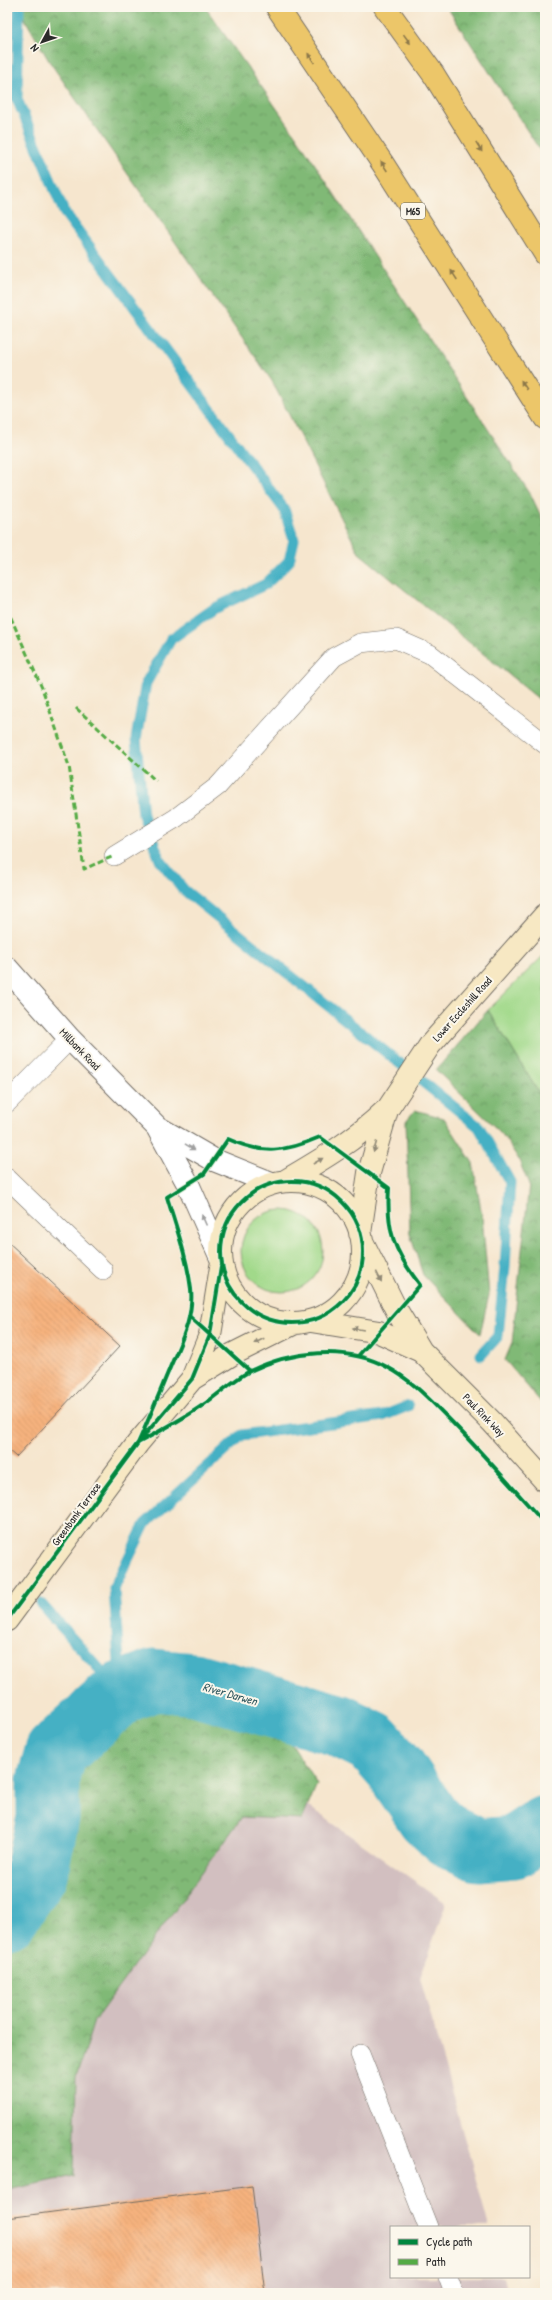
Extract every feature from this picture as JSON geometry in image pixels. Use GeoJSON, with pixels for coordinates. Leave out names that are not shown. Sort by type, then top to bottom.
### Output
{"type":"FeatureCollection","features":[{"type":"Feature","properties":{"kind":"highway","name":"M65"},"geometry":{"type":"LineString","coordinates":[[277,7],[383,164],[545,418]]}},
{"type":"Feature","properties":{"kind":"highway"},"geometry":{"type":"LineString","coordinates":[[384,7],[434,75],[545,254]]}},
{"type":"Feature","properties":{"kind":"street","name":"Lower Eccleshill Road"},"geometry":{"type":"LineString","coordinates":[[362,1237],[369,1173],[387,1110],[399,1089],[430,1045],[545,915]]}},
{"type":"Feature","properties":{"kind":"street","name":"Millbank Road"},"geometry":{"type":"LineString","coordinates":[[7,968],[70,1039],[157,1126],[214,1160],[278,1182]]}},
{"type":"Feature","properties":{"kind":"street","name":"Lower Eccleshill Road"},"geometry":{"type":"LineString","coordinates":[[278,1182],[338,1150],[362,1132],[387,1110]]}},
{"type":"Feature","properties":{"kind":"street","name":"Millbank Road"},"geometry":{"type":"LineString","coordinates":[[157,1126],[188,1184],[220,1261]]}},
{"type":"Feature","properties":{"kind":"street"},"geometry":{"type":"LineString","coordinates":[[278,1182],[310,1183],[332,1193],[350,1210],[362,1237],[363,1263],[357,1282],[346,1300],[330,1313],[302,1323],[273,1322],[255,1314],[239,1302],[228,1285],[220,1261],[222,1232],[233,1211],[250,1193],[278,1182]]}},
{"type":"Feature","properties":{"kind":"street","name":"Paul Rink Way"},"geometry":{"type":"LineString","coordinates":[[362,1237],[397,1311],[421,1351],[492,1422],[545,1481]]}},
{"type":"Feature","properties":{"kind":"street","name":"Greenbank Terrace"},"geometry":{"type":"LineString","coordinates":[[7,1620],[138,1444],[192,1379],[210,1335],[220,1261]]}},
{"type":"Feature","properties":{"kind":"street","name":"Paul Rink Way"},"geometry":{"type":"LineString","coordinates":[[302,1323],[379,1332],[421,1351]]}},
{"type":"Feature","properties":{"kind":"street","name":"Greenbank Terrace"},"geometry":{"type":"LineString","coordinates":[[192,1379],[231,1354],[302,1323]]}},
{"type":"Feature","properties":{"kind":"lane"},"geometry":{"type":"LineString","coordinates":[[114,856],[176,818],[218,786],[334,657],[360,643],[396,639],[430,654],[545,744]]}},
{"type":"Feature","properties":{"kind":"lane"},"geometry":{"type":"LineString","coordinates":[[7,1103],[70,1039]]}},
{"type":"Feature","properties":{"kind":"lane"},"geometry":{"type":"LineString","coordinates":[[7,1178],[104,1270]]}},
{"type":"Feature","properties":{"kind":"lane"},"geometry":{"type":"LineString","coordinates":[[360,2054],[428,2226]]}},
{"type":"Feature","properties":{"kind":"lane"},"geometry":{"type":"LineString","coordinates":[[448,2278],[454,2293]]}},
{"type":"Feature","properties":{"kind":"shaded area"},"geometry":{"type":"Polygon","coordinates":[[[308,1806],[446,1903],[420,1978],[489,2226],[390,2226],[390,2278],[503,2278],[507,2293],[7,2293],[7,2190],[74,2176],[76,2078],[94,2021],[242,1817],[302,1820],[308,1806]]]}},
{"type":"Feature","properties":{"kind":"green space"},"geometry":{"type":"Polygon","coordinates":[[[18,7],[205,7],[297,137],[531,495],[545,525],[545,704],[359,553],[272,381],[49,61],[18,7]]]}},
{"type":"Feature","properties":{"kind":"green space"},"geometry":{"type":"Polygon","coordinates":[[[447,7],[545,7],[545,158],[447,7]]]}},
{"type":"Feature","properties":{"kind":"green space"},"geometry":{"type":"Polygon","coordinates":[[[545,954],[545,1103],[488,1010],[545,954]]]}},
{"type":"Feature","properties":{"kind":"green space"},"geometry":{"type":"Polygon","coordinates":[[[488,1010],[545,1103],[545,1407],[505,1360],[512,1343],[529,1185],[518,1158],[502,1134],[436,1070],[488,1010]]]}},
{"type":"Feature","properties":{"kind":"green space"},"geometry":{"type":"Polygon","coordinates":[[[415,1110],[444,1118],[473,1163],[482,1216],[489,1295],[480,1334],[423,1275],[410,1234],[406,1121],[415,1110]]]}},
{"type":"Feature","properties":{"kind":"green space"},"geometry":{"type":"Polygon","coordinates":[[[282,1210],[298,1213],[311,1222],[320,1235],[323,1251],[320,1267],[311,1280],[298,1289],[282,1292],[266,1289],[253,1280],[244,1267],[241,1251],[244,1235],[253,1222],[266,1213],[282,1210]]]}},
{"type":"Feature","properties":{"kind":"green space"},"geometry":{"type":"Polygon","coordinates":[[[180,1706],[289,1740],[317,1784],[302,1820],[242,1817],[94,2021],[76,2078],[74,2176],[7,2190],[7,1950],[44,1896],[63,1854],[82,1759],[88,1741],[106,1729],[150,1709],[180,1706]]]}},
{"type":"Feature","properties":{"kind":"building"},"geometry":{"type":"Polygon","coordinates":[[[7,1241],[120,1346],[16,1457],[7,1449],[7,1241]]]}},
{"type":"Feature","properties":{"kind":"building"},"geometry":{"type":"Polygon","coordinates":[[[252,2186],[265,2293],[7,2293],[7,2218],[252,2186]]]}},
{"type":"Feature","properties":{"kind":"waterway"},"geometry":{"type":"LineString","coordinates":[[19,7],[17,99],[64,212],[284,509],[294,540],[289,561],[266,584],[215,608],[171,639],[146,683],[136,739],[143,815],[160,860],[184,890],[479,1127],[510,1182],[505,1267],[498,1336],[481,1355]]}},
{"type":"Feature","properties":{"kind":"waterway"},"geometry":{"type":"LineString","coordinates":[[121,1693],[114,1588],[145,1524],[242,1435],[383,1416],[408,1406]]}},
{"type":"Feature","properties":{"kind":"waterway"},"geometry":{"type":"LineString","coordinates":[[41,1604],[121,1693]]}},
{"type":"Feature","properties":{"kind":"waterway","name":"River Darwen"},"geometry":{"type":"LineString","coordinates":[[7,1917],[36,1874],[48,1818],[48,1781],[56,1752],[121,1693],[154,1680],[194,1684],[338,1725],[372,1742],[395,1768],[428,1817],[448,1836],[478,1850],[514,1847],[545,1827]]}},
{"type":"Feature","properties":{"kind":"marked path"},"geometry":{"type":"LineString","coordinates":[[7,609],[42,688],[69,766],[84,869],[114,856]]}},
{"type":"Feature","properties":{"kind":"marked path"},"geometry":{"type":"LineString","coordinates":[[76,708],[156,781]]}},
{"type":"Feature","properties":{"kind":"cycle path"},"geometry":{"type":"LineString","coordinates":[[138,1443],[182,1340],[190,1311],[191,1289],[187,1265],[167,1197],[204,1174],[228,1139],[252,1148],[274,1150],[296,1146],[320,1137],[389,1188],[389,1217],[394,1240],[404,1262],[420,1285],[358,1356]]}},
{"type":"Feature","properties":{"kind":"cycle path"},"geometry":{"type":"LineString","coordinates":[[285,1181],[299,1181],[326,1189],[347,1207],[358,1225],[362,1238],[363,1252],[362,1266],[355,1286],[337,1307],[326,1315],[313,1320],[299,1323],[285,1323],[258,1315],[237,1297],[229,1286],[224,1273],[221,1259],[221,1245],[229,1218],[247,1197],[258,1189],[271,1184],[285,1181]]}},
{"type":"Feature","properties":{"kind":"cycle path"},"geometry":{"type":"LineString","coordinates":[[7,1620],[138,1443],[192,1379],[210,1335],[221,1267]]}},
{"type":"Feature","properties":{"kind":"cycle path"},"geometry":{"type":"LineString","coordinates":[[189,1316],[250,1371]]}},
{"type":"Feature","properties":{"kind":"cycle path"},"geometry":{"type":"LineString","coordinates":[[138,1443],[195,1410],[250,1371],[266,1364],[301,1355],[318,1353],[336,1353],[354,1356],[371,1360],[387,1367],[418,1389],[471,1442],[545,1524]]}}]}
